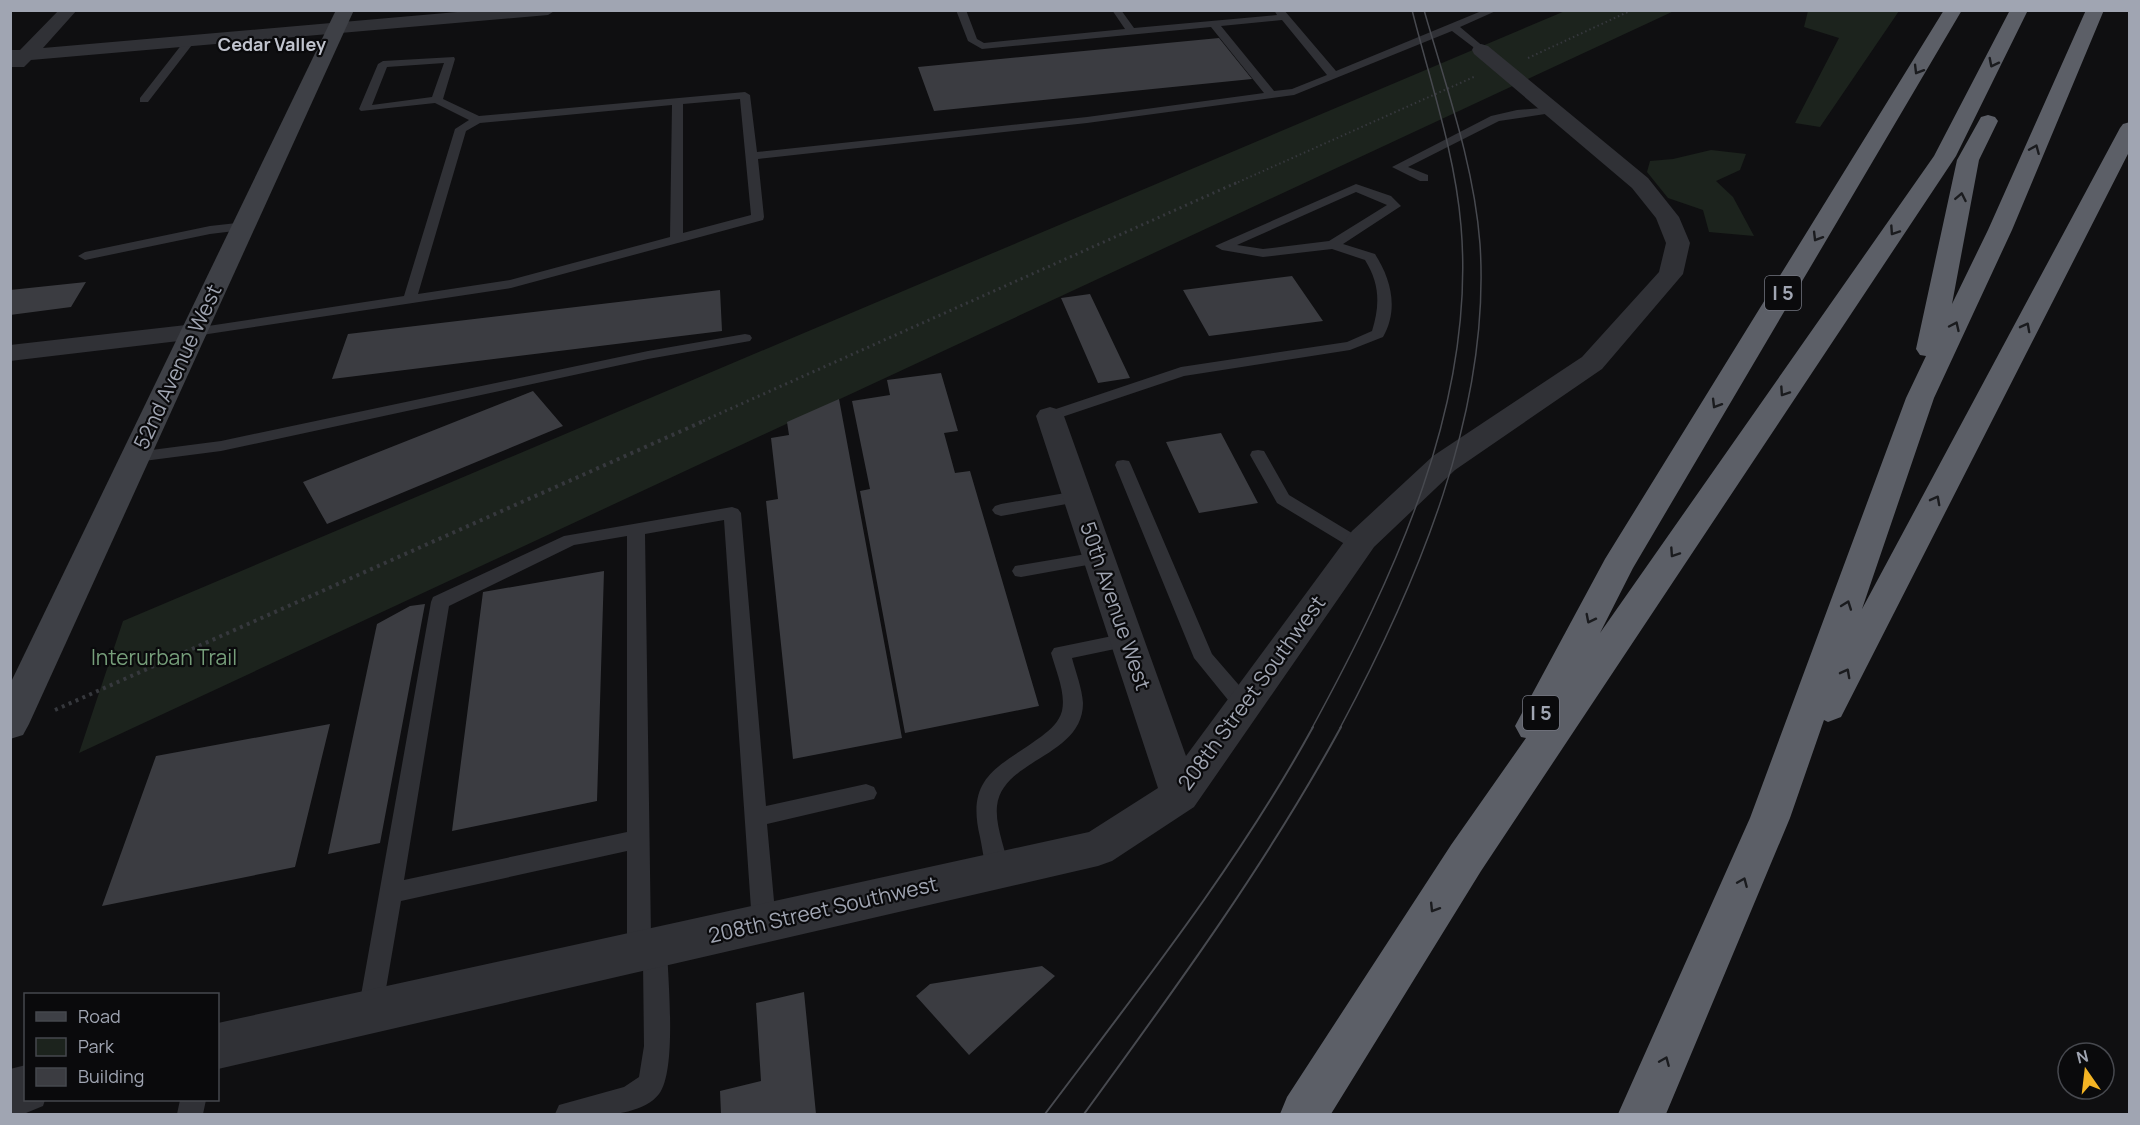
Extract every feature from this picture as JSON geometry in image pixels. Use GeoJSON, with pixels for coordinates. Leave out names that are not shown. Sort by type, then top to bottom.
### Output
{"type":"FeatureCollection","features":[{"type":"Feature","properties":{"kind":"highway","name":"I 5"},"geometry":{"type":"LineString","coordinates":[[1304,1114],[1466,858],[1617,567],[1953,10]]}},
{"type":"Feature","properties":{"kind":"highway"},"geometry":{"type":"LineString","coordinates":[[1642,1114],[1770,818],[1920,398],[2001,230],[2095,10]]}},
{"type":"Feature","properties":{"kind":"highway"},"geometry":{"type":"LineString","coordinates":[[1466,858],[1945,156],[2028,16]]}},
{"type":"Feature","properties":{"kind":"highway"},"geometry":{"type":"LineString","coordinates":[[2021,53],[2028,16]]}},
{"type":"Feature","properties":{"kind":"highway"},"geometry":{"type":"LineString","coordinates":[[1920,398],[1968,160],[1995,107]]}},
{"type":"Feature","properties":{"kind":"highway"},"geometry":{"type":"LineString","coordinates":[[1770,818],[2130,128]]}},
{"type":"Feature","properties":{"kind":"street"},"geometry":{"type":"LineString","coordinates":[[10,70],[18,56],[69,10]]}},
{"type":"Feature","properties":{"kind":"street"},"geometry":{"type":"LineString","coordinates":[[18,56],[189,42],[341,20],[548,10]]}},
{"type":"Feature","properties":{"kind":"street","name":"52nd Avenue West"},"geometry":{"type":"LineString","coordinates":[[10,724],[341,20]]}},
{"type":"Feature","properties":{"kind":"street","name":"208th Street Southwest"},"geometry":{"type":"LineString","coordinates":[[219,1046],[1098,848],[1180,795],[1359,545],[1444,463],[1592,363],[1671,274],[1678,243],[1667,217],[1640,183],[1481,50]]}},
{"type":"Feature","properties":{"kind":"street"},"geometry":{"type":"LineString","coordinates":[[10,353],[195,332]]}},
{"type":"Feature","properties":{"kind":"street","name":"50th Avenue West"},"geometry":{"type":"LineString","coordinates":[[1050,416],[1180,795]]}},
{"type":"Feature","properties":{"kind":"lane"},"geometry":{"type":"LineString","coordinates":[[961,10],[973,41],[982,46],[1214,24],[1281,14],[1334,76]]}},
{"type":"Feature","properties":{"kind":"lane"},"geometry":{"type":"LineString","coordinates":[[1116,10],[1132,32]]}},
{"type":"Feature","properties":{"kind":"lane"},"geometry":{"type":"LineString","coordinates":[[752,156],[1087,120],[1294,92],[1494,10]]}},
{"type":"Feature","properties":{"kind":"lane"},"geometry":{"type":"LineString","coordinates":[[1214,24],[1271,95]]}},
{"type":"Feature","properties":{"kind":"lane"},"geometry":{"type":"LineString","coordinates":[[1454,27],[1481,50]]}},
{"type":"Feature","properties":{"kind":"lane"},"geometry":{"type":"LineString","coordinates":[[144,100],[189,42]]}},
{"type":"Feature","properties":{"kind":"lane"},"geometry":{"type":"LineString","coordinates":[[437,100],[450,59],[383,64],[364,109],[437,100],[477,120]]}},
{"type":"Feature","properties":{"kind":"lane"},"geometry":{"type":"LineString","coordinates":[[195,332],[511,284],[758,217],[745,94],[477,120],[461,129],[410,299]]}},
{"type":"Feature","properties":{"kind":"lane"},"geometry":{"type":"LineString","coordinates":[[676,239],[678,101]]}},
{"type":"Feature","properties":{"kind":"lane"},"geometry":{"type":"LineString","coordinates":[[1424,178],[1398,167],[1495,118],[1517,113],[1554,110]]}},
{"type":"Feature","properties":{"kind":"lane"},"geometry":{"type":"LineString","coordinates":[[1050,416],[1181,372],[1350,346],[1378,334],[1387,304],[1385,283],[1370,257],[1333,245],[1263,253],[1222,246],[1356,188],[1387,199],[1395,206],[1333,245]]}},
{"type":"Feature","properties":{"kind":"lane"},"geometry":{"type":"LineString","coordinates":[[85,256],[210,230],[246,226]]}},
{"type":"Feature","properties":{"kind":"lane"},"geometry":{"type":"LineString","coordinates":[[136,457],[221,446],[648,355],[745,338]]}},
{"type":"Feature","properties":{"kind":"lane"},"geometry":{"type":"LineString","coordinates":[[1257,455],[1283,499],[1359,545]]}},
{"type":"Feature","properties":{"kind":"lane"},"geometry":{"type":"LineString","coordinates":[[1123,465],[1204,658],[1244,705]]}},
{"type":"Feature","properties":{"kind":"lane"},"geometry":{"type":"LineString","coordinates":[[1001,510],[1077,497]]}},
{"type":"Feature","properties":{"kind":"lane"},"geometry":{"type":"LineString","coordinates":[[370,1012],[440,602],[570,540],[732,513],[764,923]]}},
{"type":"Feature","properties":{"kind":"lane"},"geometry":{"type":"LineString","coordinates":[[568,1114],[641,1094],[650,1085],[655,1065],[657,1046],[638,839],[636,529]]}},
{"type":"Feature","properties":{"kind":"lane"},"geometry":{"type":"LineString","coordinates":[[1021,571],[1098,558]]}},
{"type":"Feature","properties":{"kind":"lane"},"geometry":{"type":"LineString","coordinates":[[998,870],[986,806],[992,788],[1006,771],[1057,735],[1069,723],[1072,710],[1061,653],[1127,640]]}},
{"type":"Feature","properties":{"kind":"lane"},"geometry":{"type":"LineString","coordinates":[[756,816],[866,793]]}},
{"type":"Feature","properties":{"kind":"lane"},"geometry":{"type":"LineString","coordinates":[[390,892],[638,839]]}},
{"type":"Feature","properties":{"kind":"path"},"geometry":{"type":"LineString","coordinates":[[54,710],[1464,81],[1504,67],[1632,10]]}},
{"type":"Feature","properties":{"kind":"green space","name":"Interurban Trail"},"geometry":{"type":"Polygon","coordinates":[[[1565,11],[1674,11],[79,753],[123,621],[1565,11]]]}},
{"type":"Feature","properties":{"kind":"green space"},"geometry":{"type":"Polygon","coordinates":[[[1808,11],[1899,11],[1820,127],[1795,123],[1839,38],[1804,27],[1808,11]]]}},
{"type":"Feature","properties":{"kind":"green space"},"geometry":{"type":"Polygon","coordinates":[[[1711,150],[1746,154],[1740,170],[1716,181],[1733,197],[1754,236],[1709,232],[1703,210],[1668,198],[1647,172],[1650,161],[1673,159],[1711,150]]]}},
{"type":"Feature","properties":{"kind":"building"},"geometry":{"type":"Polygon","coordinates":[[[1219,38],[1252,79],[934,111],[918,67],[1219,38]]]}},
{"type":"Feature","properties":{"kind":"building"},"geometry":{"type":"Polygon","coordinates":[[[1292,276],[1323,321],[1209,336],[1183,290],[1292,276]]]}},
{"type":"Feature","properties":{"kind":"building"},"geometry":{"type":"Polygon","coordinates":[[[86,282],[71,307],[10,315],[10,290],[86,282]]]}},
{"type":"Feature","properties":{"kind":"building"},"geometry":{"type":"Polygon","coordinates":[[[720,290],[722,331],[332,379],[348,334],[720,290]]]}},
{"type":"Feature","properties":{"kind":"building"},"geometry":{"type":"Polygon","coordinates":[[[1090,294],[1130,378],[1098,383],[1061,298],[1090,294]]]}},
{"type":"Feature","properties":{"kind":"building"},"geometry":{"type":"Polygon","coordinates":[[[941,373],[958,431],[944,433],[955,473],[970,471],[1039,706],[905,733],[860,491],[870,489],[852,401],[890,395],[887,380],[941,373]]]}},
{"type":"Feature","properties":{"kind":"building"},"geometry":{"type":"Polygon","coordinates":[[[533,391],[563,426],[327,524],[303,482],[533,391]]]}},
{"type":"Feature","properties":{"kind":"building"},"geometry":{"type":"Polygon","coordinates":[[[839,399],[902,738],[793,759],[766,501],[778,499],[771,438],[789,435],[787,422],[839,399]]]}},
{"type":"Feature","properties":{"kind":"building"},"geometry":{"type":"Polygon","coordinates":[[[1221,433],[1258,503],[1199,513],[1166,442],[1221,433]]]}},
{"type":"Feature","properties":{"kind":"building"},"geometry":{"type":"Polygon","coordinates":[[[604,571],[597,801],[452,831],[483,592],[604,571]]]}},
{"type":"Feature","properties":{"kind":"building"},"geometry":{"type":"Polygon","coordinates":[[[425,604],[380,843],[328,854],[377,624],[410,606],[425,604]]]}},
{"type":"Feature","properties":{"kind":"building"},"geometry":{"type":"Polygon","coordinates":[[[330,724],[295,867],[102,906],[156,756],[330,724]]]}},
{"type":"Feature","properties":{"kind":"building"},"geometry":{"type":"Polygon","coordinates":[[[1042,966],[1055,976],[969,1055],[916,996],[930,984],[1042,966]]]}},
{"type":"Feature","properties":{"kind":"building"},"geometry":{"type":"Polygon","coordinates":[[[804,992],[816,1114],[721,1114],[720,1091],[761,1081],[756,1003],[804,992]]]}},
{"type":"Feature","properties":{"kind":"tram line"},"geometry":{"type":"LineString","coordinates":[[1312,728],[1372,611],[1399,549],[1423,487],[1442,423],[1456,358],[1462,292],[1461,226],[1458,199],[1448,144],[1412,10]]}},
{"type":"Feature","properties":{"kind":"tram line"},"geometry":{"type":"LineString","coordinates":[[1340,728],[1369,673],[1421,556],[1443,495],[1461,433],[1474,370],[1480,307],[1480,244],[1477,214],[1458,126],[1424,10]]}},
{"type":"Feature","properties":{"kind":"tram line"},"geometry":{"type":"LineString","coordinates":[[1045,1114],[1220,877],[1253,828],[1313,727]]}},
{"type":"Feature","properties":{"kind":"tram line"},"geometry":{"type":"LineString","coordinates":[[1084,1114],[1219,925],[1282,827],[1341,727]]}},
{"type":"Feature","properties":{"kind":"district","name":"Cedar Valley"},"geometry":{"type":"Point","coordinates":[272,45]}}]}
